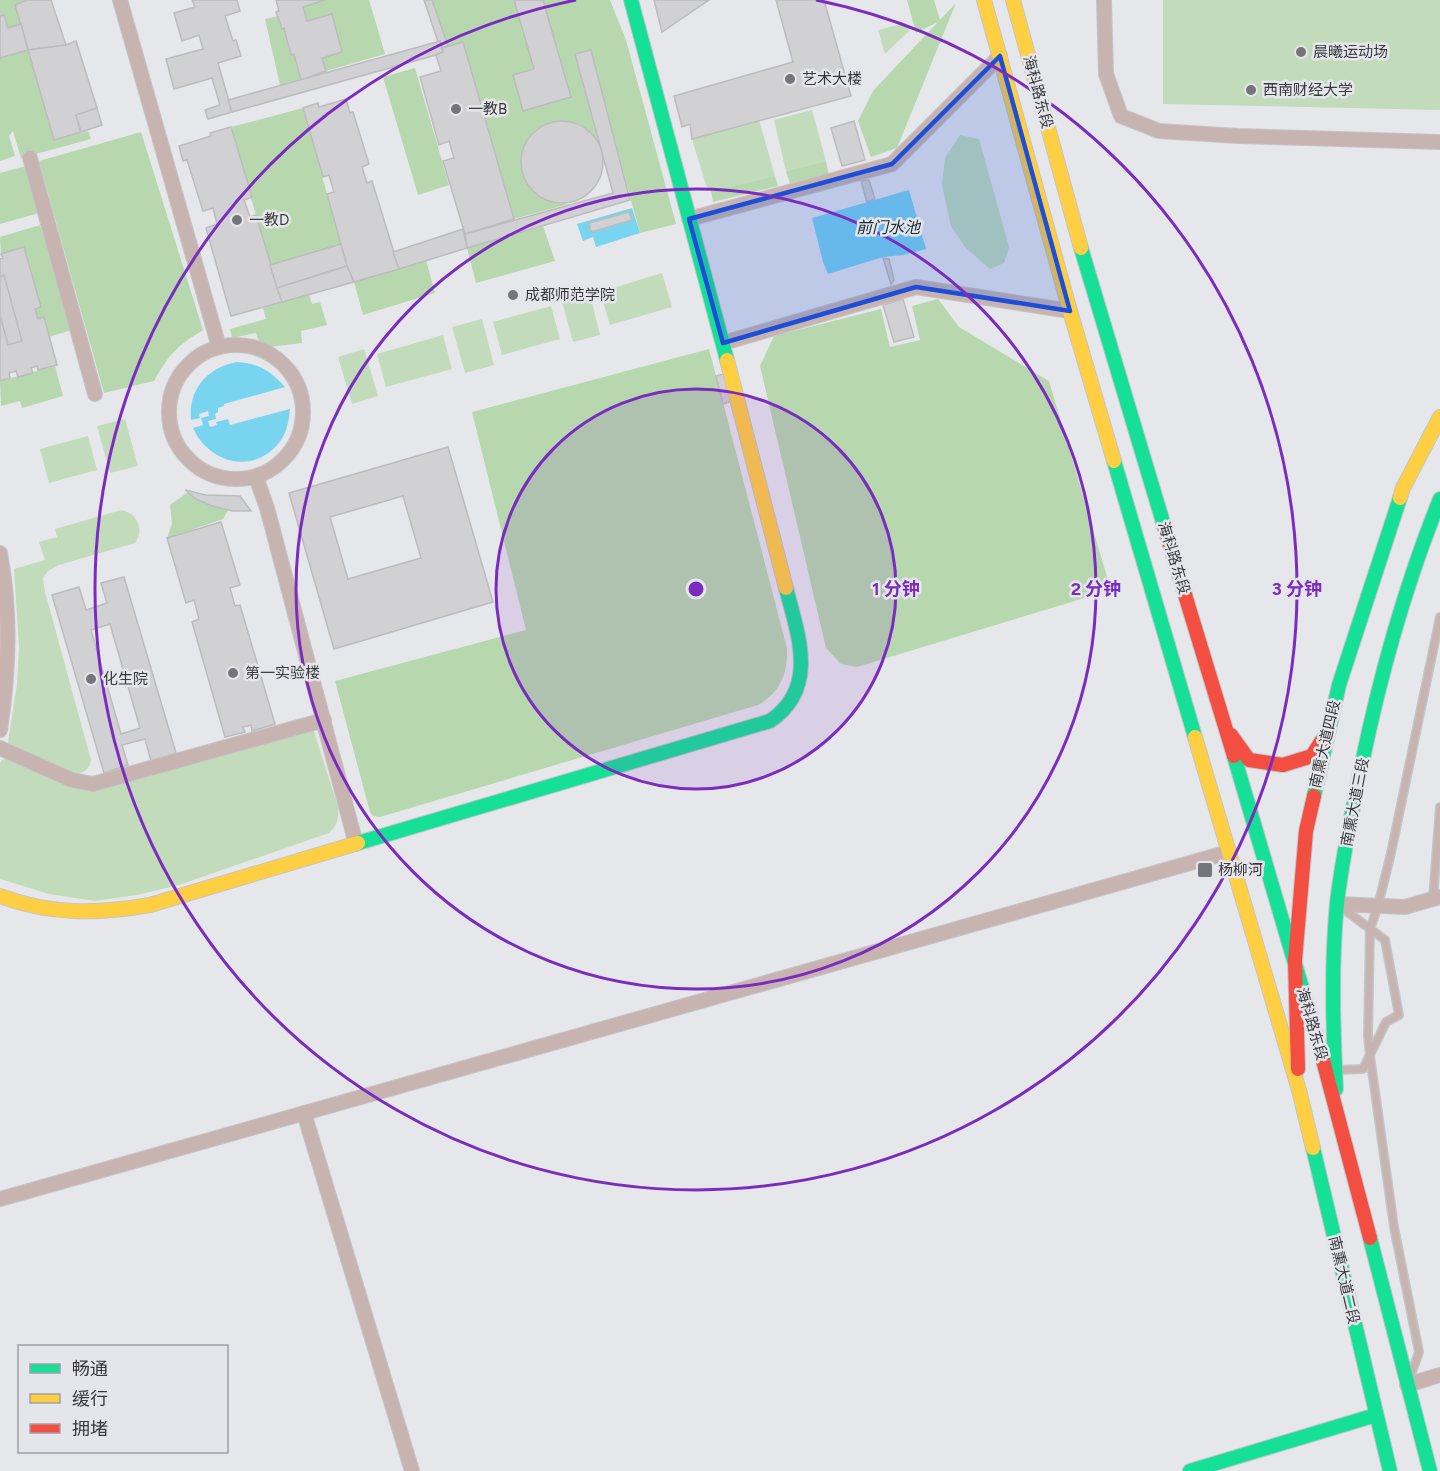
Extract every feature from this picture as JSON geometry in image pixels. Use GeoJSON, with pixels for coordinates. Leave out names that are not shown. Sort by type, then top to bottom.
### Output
{"type":"FeatureCollection","features":[{"type":"Feature","properties":{"kind":"main road"},"geometry":{"type":"LineString","coordinates":[[0,896],[44,910],[85,913],[117,912],[163,901],[770,721],[789,704],[802,674],[801,648],[723,343],[631,0]]}},
{"type":"Feature","properties":{"kind":"main road","name":"海科路东段"},"geometry":{"type":"LineString","coordinates":[[984,0],[1070,311],[1299,1090]]}},
{"type":"Feature","properties":{"kind":"main road","name":"海科路东段"},"geometry":{"type":"LineString","coordinates":[[1013,0],[1097,305],[1295,960],[1338,1116]]}},
{"type":"Feature","properties":{"kind":"main road","name":"南熏大道四段"},"geometry":{"type":"LineString","coordinates":[[1299,1090],[1295,960],[1306,831],[1339,685],[1403,488],[1440,417]]}},
{"type":"Feature","properties":{"kind":"main road","name":"南熏大道三段"},"geometry":{"type":"LineString","coordinates":[[1338,1116],[1333,989],[1337,903],[1350,820],[1372,713],[1392,639],[1440,499]]}},
{"type":"Feature","properties":{"kind":"main road"},"geometry":{"type":"LineString","coordinates":[[1226,729],[1249,760],[1283,765],[1312,756],[1329,730]]}},
{"type":"Feature","properties":{"kind":"main road","name":"南熏大道二段"},"geometry":{"type":"LineString","coordinates":[[1299,1090],[1390,1471]]}},
{"type":"Feature","properties":{"kind":"main road"},"geometry":{"type":"LineString","coordinates":[[1338,1116],[1430,1471]]}},
{"type":"Feature","properties":{"kind":"main road"},"geometry":{"type":"LineString","coordinates":[[1190,1471],[1376,1415]]}},
{"type":"Feature","properties":{"kind":"street"},"geometry":{"type":"LineString","coordinates":[[120,0],[219,347]]}},
{"type":"Feature","properties":{"kind":"street"},"geometry":{"type":"LineString","coordinates":[[1104,0],[1106,74],[1121,116],[1159,131],[1440,142]]}},
{"type":"Feature","properties":{"kind":"street"},"geometry":{"type":"LineString","coordinates":[[689,219],[892,164],[1000,56]]}},
{"type":"Feature","properties":{"kind":"street"},"geometry":{"type":"LineString","coordinates":[[30,158],[95,394]]}},
{"type":"Feature","properties":{"kind":"street"},"geometry":{"type":"LineString","coordinates":[[723,343],[916,287],[1070,311]]}},
{"type":"Feature","properties":{"kind":"street"},"geometry":{"type":"LineString","coordinates":[[244,345],[266,351],[285,364],[298,383],[304,406],[302,429],[292,450],[276,466],[256,477],[234,480],[213,476],[194,465],[180,449],[171,429],[169,407],[174,386],[185,368],[202,354],[219,347],[244,345]]}},
{"type":"Feature","properties":{"kind":"street"},"geometry":{"type":"LineString","coordinates":[[256,477],[267,508],[356,844]]}},
{"type":"Feature","properties":{"kind":"street"},"geometry":{"type":"LineString","coordinates":[[0,553],[4,572],[7,690],[0,730]]}},
{"type":"Feature","properties":{"kind":"street"},"geometry":{"type":"LineString","coordinates":[[0,748],[72,780],[93,784],[324,720]]}},
{"type":"Feature","properties":{"kind":"street"},"geometry":{"type":"LineString","coordinates":[[0,1200],[1229,852]]}},
{"type":"Feature","properties":{"kind":"street"},"geometry":{"type":"LineString","coordinates":[[1337,903],[1405,907],[1436,898]]}},
{"type":"Feature","properties":{"kind":"street"},"geometry":{"type":"LineString","coordinates":[[304,1113],[412,1471]]}},
{"type":"Feature","properties":{"kind":"street"},"geometry":{"type":"LineString","coordinates":[[1407,1385],[1440,1375]]}},
{"type":"Feature","properties":{"kind":"lane"},"geometry":{"type":"LineString","coordinates":[[1407,1385],[1419,1353],[1394,1227],[1370,1056],[1368,1036],[1370,929],[1378,906],[1440,617]]}},
{"type":"Feature","properties":{"kind":"lane"},"geometry":{"type":"LineString","coordinates":[[1436,898],[1440,807]]}},
{"type":"Feature","properties":{"kind":"lane"},"geometry":{"type":"LineString","coordinates":[[1335,1070],[1363,1069],[1386,1022],[1399,1016],[1385,940],[1337,903]]}},
{"type":"Feature","properties":{"kind":"highlighted area"},"geometry":{"type":"Polygon","coordinates":[[[1000,56],[1070,311],[916,287],[723,343],[689,219],[892,164],[1000,56]]]}},
{"type":"Feature","properties":{"kind":"green space"},"geometry":{"type":"Polygon","coordinates":[[[0,0],[29,0],[21,24],[8,28],[4,15],[0,16],[0,0]]]}},
{"type":"Feature","properties":{"kind":"green space"},"geometry":{"type":"Polygon","coordinates":[[[325,0],[369,0],[385,54],[326,71],[322,58],[342,52],[332,15],[307,21],[303,7],[325,0]]]}},
{"type":"Feature","properties":{"kind":"green space"},"geometry":{"type":"Polygon","coordinates":[[[432,0],[514,0],[534,69],[513,75],[571,97],[540,0],[610,0],[626,40],[676,224],[640,233],[590,50],[575,54],[602,149],[588,130],[573,122],[548,123],[534,132],[525,145],[522,161],[524,177],[533,191],[548,200],[569,204],[514,219],[463,42],[448,46],[432,0]]]}},
{"type":"Feature","properties":{"kind":"green space"},"geometry":{"type":"Polygon","coordinates":[[[907,0],[934,0],[940,20],[956,3],[897,148],[871,157],[858,121],[873,91],[938,22],[916,33],[907,0]]]}},
{"type":"Feature","properties":{"kind":"green space","name":"晨曦运动场"},"geometry":{"type":"Polygon","coordinates":[[[1163,0],[1440,0],[1440,110],[1163,104],[1163,0]]]}},
{"type":"Feature","properties":{"kind":"green space"},"geometry":{"type":"Polygon","coordinates":[[[278,16],[281,29],[284,28],[290,54],[294,54],[301,80],[280,85],[265,19],[278,16]]]}},
{"type":"Feature","properties":{"kind":"green space"},"geometry":{"type":"Polygon","coordinates":[[[906,23],[909,31],[885,54],[878,30],[906,23]]]}},
{"type":"Feature","properties":{"kind":"green space"},"geometry":{"type":"Polygon","coordinates":[[[28,50],[54,140],[88,131],[91,139],[21,158],[13,131],[9,136],[15,156],[0,161],[0,58],[28,50]]]}},
{"type":"Feature","properties":{"kind":"green space"},"geometry":{"type":"Polygon","coordinates":[[[415,68],[449,185],[418,195],[383,77],[415,68]]]}},
{"type":"Feature","properties":{"kind":"green space"},"geometry":{"type":"Polygon","coordinates":[[[303,108],[341,244],[270,265],[231,127],[303,108]]]}},
{"type":"Feature","properties":{"kind":"green space"},"geometry":{"type":"Polygon","coordinates":[[[812,110],[826,161],[786,171],[774,120],[812,110]]]}},
{"type":"Feature","properties":{"kind":"green space"},"geometry":{"type":"Polygon","coordinates":[[[759,120],[775,176],[711,191],[706,185],[692,139],[759,120]]]}},
{"type":"Feature","properties":{"kind":"green space"},"geometry":{"type":"Polygon","coordinates":[[[141,132],[203,330],[174,351],[154,381],[104,393],[39,161],[141,132]]]}},
{"type":"Feature","properties":{"kind":"green space"},"geometry":{"type":"Polygon","coordinates":[[[960,135],[979,139],[1009,247],[1004,263],[990,269],[965,247],[951,226],[942,185],[945,158],[960,135]]]}},
{"type":"Feature","properties":{"kind":"green space"},"geometry":{"type":"Polygon","coordinates":[[[826,161],[829,175],[790,184],[786,171],[826,161]]]}},
{"type":"Feature","properties":{"kind":"green space"},"geometry":{"type":"Polygon","coordinates":[[[26,166],[39,213],[0,224],[0,173],[26,166]]]}},
{"type":"Feature","properties":{"kind":"green space"},"geometry":{"type":"Polygon","coordinates":[[[775,176],[778,186],[713,202],[711,191],[775,176]]]}},
{"type":"Feature","properties":{"kind":"green space"},"geometry":{"type":"Polygon","coordinates":[[[40,225],[71,330],[49,337],[44,317],[38,319],[35,309],[41,307],[24,247],[1,254],[0,237],[40,225]]]}},
{"type":"Feature","properties":{"kind":"green space"},"geometry":{"type":"Polygon","coordinates":[[[543,226],[555,261],[476,283],[467,248],[543,226]]]}},
{"type":"Feature","properties":{"kind":"green space"},"geometry":{"type":"Polygon","coordinates":[[[426,260],[435,293],[363,315],[354,282],[426,260]]]}},
{"type":"Feature","properties":{"kind":"green space"},"geometry":{"type":"Polygon","coordinates":[[[662,273],[672,307],[610,325],[600,292],[662,273]]]}},
{"type":"Feature","properties":{"kind":"green space"},"geometry":{"type":"Polygon","coordinates":[[[588,287],[600,335],[573,342],[560,294],[588,287]]]}},
{"type":"Feature","properties":{"kind":"green space"},"geometry":{"type":"Polygon","coordinates":[[[309,294],[312,304],[320,302],[327,325],[301,331],[302,343],[261,348],[256,333],[232,338],[230,329],[266,319],[263,308],[309,294]]]}},
{"type":"Feature","properties":{"kind":"green space"},"geometry":{"type":"Polygon","coordinates":[[[938,299],[959,327],[1049,381],[1111,590],[857,667],[841,664],[826,648],[760,366],[774,336],[881,309],[890,347],[920,340],[912,306],[938,299]]]}},
{"type":"Feature","properties":{"kind":"green space"},"geometry":{"type":"Polygon","coordinates":[[[551,306],[560,339],[502,355],[493,322],[551,306]]]}},
{"type":"Feature","properties":{"kind":"green space"},"geometry":{"type":"Polygon","coordinates":[[[482,319],[494,365],[465,373],[452,327],[482,319]]]}},
{"type":"Feature","properties":{"kind":"green space"},"geometry":{"type":"Polygon","coordinates":[[[443,335],[452,369],[386,387],[377,354],[443,335]]]}},
{"type":"Feature","properties":{"kind":"green space"},"geometry":{"type":"Polygon","coordinates":[[[364,349],[378,396],[352,404],[338,357],[364,349]]]}},
{"type":"Feature","properties":{"kind":"green space"},"geometry":{"type":"Polygon","coordinates":[[[709,349],[787,648],[786,666],[778,688],[758,705],[380,817],[373,816],[370,812],[335,681],[526,630],[472,412],[709,349]]]}},
{"type":"Feature","properties":{"kind":"green space"},"geometry":{"type":"Polygon","coordinates":[[[55,366],[63,396],[22,408],[20,401],[1,406],[0,381],[55,366]]]}},
{"type":"Feature","properties":{"kind":"green space"},"geometry":{"type":"Polygon","coordinates":[[[125,419],[138,466],[110,473],[97,426],[125,419]]]}},
{"type":"Feature","properties":{"kind":"green space"},"geometry":{"type":"Polygon","coordinates":[[[88,436],[97,470],[49,483],[40,449],[88,436]]]}},
{"type":"Feature","properties":{"kind":"green space"},"geometry":{"type":"Polygon","coordinates":[[[187,493],[208,505],[228,510],[223,519],[167,538],[172,524],[170,505],[187,493]]]}},
{"type":"Feature","properties":{"kind":"green space"},"geometry":{"type":"Polygon","coordinates":[[[121,510],[131,514],[138,522],[139,532],[135,543],[59,565],[48,571],[43,578],[91,760],[85,771],[73,774],[11,747],[8,742],[17,684],[19,647],[14,569],[45,560],[39,542],[57,537],[55,529],[121,510]]]}},
{"type":"Feature","properties":{"kind":"green space"},"geometry":{"type":"Polygon","coordinates":[[[313,728],[338,807],[337,822],[329,833],[179,885],[137,895],[95,901],[49,894],[0,879],[0,763],[2,760],[9,758],[88,790],[107,788],[313,728]]]}},
{"type":"Feature","properties":{"kind":"water","name":"前门水池"},"geometry":{"type":"Polygon","coordinates":[[[909,190],[926,249],[883,257],[828,274],[812,218],[909,190]]]}},
{"type":"Feature","properties":{"kind":"water"},"geometry":{"type":"Polygon","coordinates":[[[632,208],[640,233],[596,247],[593,237],[583,241],[577,224],[632,208]]]}},
{"type":"Feature","properties":{"kind":"water"},"geometry":{"type":"Polygon","coordinates":[[[237,362],[252,364],[264,369],[285,387],[224,404],[218,408],[215,414],[216,419],[208,421],[210,427],[217,425],[216,422],[228,419],[230,425],[290,409],[285,433],[281,440],[271,451],[246,462],[221,457],[200,440],[193,428],[203,425],[201,418],[209,416],[208,411],[199,414],[200,418],[191,420],[193,399],[202,381],[217,369],[237,362]]]}},
{"type":"Feature","properties":{"kind":"building"},"geometry":{"type":"Polygon","coordinates":[[[27,0],[51,0],[66,45],[28,50],[15,5],[27,0]]]}},
{"type":"Feature","properties":{"kind":"building"},"geometry":{"type":"Polygon","coordinates":[[[192,0],[237,0],[240,11],[225,16],[233,41],[236,40],[241,56],[218,63],[232,112],[208,119],[205,110],[220,105],[212,78],[174,89],[166,59],[203,49],[199,35],[182,41],[174,13],[195,7],[192,0]]]}},
{"type":"Feature","properties":{"kind":"building"},"geometry":{"type":"Polygon","coordinates":[[[276,0],[325,0],[303,7],[307,21],[332,14],[342,52],[322,58],[326,71],[301,80],[294,54],[291,55],[284,28],[282,29],[276,12],[279,11],[276,0]]]}},
{"type":"Feature","properties":{"kind":"building"},"geometry":{"type":"Polygon","coordinates":[[[424,0],[432,0],[448,46],[442,48],[440,41],[438,42],[424,0]]]}},
{"type":"Feature","properties":{"kind":"building"},"geometry":{"type":"Polygon","coordinates":[[[514,0],[543,0],[571,97],[523,111],[513,75],[534,69],[514,0]]]}},
{"type":"Feature","properties":{"kind":"building"},"geometry":{"type":"Polygon","coordinates":[[[654,0],[709,0],[662,32],[654,0]]]}},
{"type":"Feature","properties":{"kind":"building","name":"艺术大楼"},"geometry":{"type":"Polygon","coordinates":[[[776,0],[824,0],[851,96],[692,139],[690,124],[682,127],[674,96],[793,62],[776,0]]]}},
{"type":"Feature","properties":{"kind":"building"},"geometry":{"type":"Polygon","coordinates":[[[4,15],[8,28],[21,24],[28,50],[0,58],[0,16],[4,15]]]}},
{"type":"Feature","properties":{"kind":"building"},"geometry":{"type":"Polygon","coordinates":[[[76,41],[97,108],[76,115],[81,132],[54,140],[28,50],[66,45],[76,41]]]}},
{"type":"Feature","properties":{"kind":"building"},"geometry":{"type":"Polygon","coordinates":[[[440,41],[443,52],[436,55],[232,112],[228,100],[440,41]]]}},
{"type":"Feature","properties":{"kind":"building","name":"一教B"},"geometry":{"type":"Polygon","coordinates":[[[463,42],[514,219],[465,234],[443,161],[454,158],[449,141],[439,145],[420,77],[441,71],[436,55],[443,52],[442,48],[463,42]]]}},
{"type":"Feature","properties":{"kind":"building"},"geometry":{"type":"Polygon","coordinates":[[[591,50],[630,200],[467,248],[465,234],[613,193],[575,54],[591,50]]]}},
{"type":"Feature","properties":{"kind":"building"},"geometry":{"type":"Polygon","coordinates":[[[346,99],[350,113],[353,112],[369,164],[362,167],[367,183],[372,181],[399,269],[354,282],[347,266],[327,194],[334,192],[329,175],[323,177],[303,108],[318,103],[319,107],[346,99]]]}},
{"type":"Feature","properties":{"kind":"building"},"geometry":{"type":"Polygon","coordinates":[[[97,108],[102,125],[81,132],[76,115],[97,108]]]}},
{"type":"Feature","properties":{"kind":"building"},"geometry":{"type":"Polygon","coordinates":[[[554,121],[570,121],[585,128],[596,139],[603,154],[600,178],[591,191],[570,203],[554,203],[539,196],[528,185],[521,170],[521,154],[528,139],[539,128],[554,121]]]}},
{"type":"Feature","properties":{"kind":"building"},"geometry":{"type":"Polygon","coordinates":[[[854,121],[865,160],[842,166],[831,128],[854,121]]]}},
{"type":"Feature","properties":{"kind":"building","name":"一教D"},"geometry":{"type":"Polygon","coordinates":[[[231,127],[252,197],[244,200],[250,217],[256,215],[282,302],[231,316],[206,228],[217,224],[213,208],[203,211],[187,160],[183,161],[179,146],[231,127]]]}},
{"type":"Feature","properties":{"kind":"building"},"geometry":{"type":"Polygon","coordinates":[[[869,180],[875,199],[867,202],[861,181],[869,180]]]}},
{"type":"Feature","properties":{"kind":"building"},"geometry":{"type":"Polygon","coordinates":[[[629,212],[632,220],[591,232],[589,223],[629,212]]]}},
{"type":"Feature","properties":{"kind":"building"},"geometry":{"type":"Polygon","coordinates":[[[463,229],[467,248],[399,269],[393,252],[463,229]]]}},
{"type":"Feature","properties":{"kind":"building"},"geometry":{"type":"Polygon","coordinates":[[[341,244],[347,266],[277,288],[270,265],[341,244]]]}},
{"type":"Feature","properties":{"kind":"building"},"geometry":{"type":"Polygon","coordinates":[[[24,247],[41,307],[35,309],[38,319],[44,317],[57,365],[38,370],[37,366],[31,368],[33,373],[18,377],[16,371],[9,373],[10,378],[0,381],[0,259],[3,258],[1,254],[24,247]]]}},
{"type":"Feature","properties":{"kind":"building"},"geometry":{"type":"Polygon","coordinates":[[[883,258],[889,259],[894,280],[891,284],[883,258]]]}},
{"type":"Feature","properties":{"kind":"building"},"geometry":{"type":"Polygon","coordinates":[[[347,266],[354,282],[282,302],[277,288],[347,266]]]}},
{"type":"Feature","properties":{"kind":"building"},"geometry":{"type":"Polygon","coordinates":[[[4,275],[22,341],[8,345],[0,315],[0,277],[4,275]]]}},
{"type":"Feature","properties":{"kind":"building"},"geometry":{"type":"Polygon","coordinates":[[[903,299],[914,337],[894,342],[883,305],[903,299]]]}},
{"type":"Feature","properties":{"kind":"building"},"geometry":{"type":"Polygon","coordinates":[[[724,374],[732,401],[723,404],[716,376],[724,374]]]}},
{"type":"Feature","properties":{"kind":"building"},"geometry":{"type":"Polygon","coordinates":[[[448,447],[493,602],[334,649],[289,493],[448,447]],[[403,496],[330,517],[348,579],[421,558],[403,496]]]}},
{"type":"Feature","properties":{"kind":"building"},"geometry":{"type":"Polygon","coordinates":[[[185,490],[206,495],[240,496],[251,511],[233,511],[212,506],[196,499],[185,490]]]}},
{"type":"Feature","properties":{"kind":"building","name":"第一实验楼"},"geometry":{"type":"Polygon","coordinates":[[[221,522],[240,585],[230,588],[235,606],[240,605],[275,724],[252,731],[251,725],[243,727],[245,732],[225,737],[192,622],[199,619],[194,600],[186,603],[167,538],[221,522]]]}},
{"type":"Feature","properties":{"kind":"building","name":"化生院"},"geometry":{"type":"Polygon","coordinates":[[[124,577],[176,753],[151,761],[145,739],[122,745],[128,765],[104,773],[52,595],[79,587],[86,610],[107,603],[101,583],[124,577]],[[110,624],[91,630],[121,734],[140,728],[110,624]]]}},
{"type":"Feature","properties":{"kind":"traffic: fast"},"geometry":{"type":"LineString","coordinates":[[631,0],[727,360]]}},
{"type":"Feature","properties":{"kind":"traffic: fast"},"geometry":{"type":"LineString","coordinates":[[1081,248],[1165,529]]}},
{"type":"Feature","properties":{"kind":"traffic: fast"},"geometry":{"type":"LineString","coordinates":[[1114,461],[1195,737]]}},
{"type":"Feature","properties":{"kind":"traffic: fast"},"geometry":{"type":"LineString","coordinates":[[1314,796],[1339,685],[1400,498]]}},
{"type":"Feature","properties":{"kind":"traffic: fast"},"geometry":{"type":"LineString","coordinates":[[1336,1089],[1333,973],[1337,903],[1344,854],[1367,738],[1384,668],[1415,566],[1440,499]]}},
{"type":"Feature","properties":{"kind":"traffic: fast"},"geometry":{"type":"LineString","coordinates":[[358,843],[770,721],[785,708],[795,693],[800,677],[799,642],[786,588]]}},
{"type":"Feature","properties":{"kind":"traffic: fast"},"geometry":{"type":"LineString","coordinates":[[1234,756],[1320,1049]]}},
{"type":"Feature","properties":{"kind":"traffic: fast"},"geometry":{"type":"LineString","coordinates":[[1313,1148],[1390,1471]]}},
{"type":"Feature","properties":{"kind":"traffic: fast"},"geometry":{"type":"LineString","coordinates":[[1370,1238],[1430,1471]]}},
{"type":"Feature","properties":{"kind":"traffic: fast"},"geometry":{"type":"LineString","coordinates":[[1190,1471],[1376,1415]]}},
{"type":"Feature","properties":{"kind":"traffic: slow"},"geometry":{"type":"LineString","coordinates":[[984,0],[1114,461]]}},
{"type":"Feature","properties":{"kind":"traffic: slow"},"geometry":{"type":"LineString","coordinates":[[1013,0],[1081,248]]}},
{"type":"Feature","properties":{"kind":"traffic: slow"},"geometry":{"type":"LineString","coordinates":[[727,360],[786,588]]}},
{"type":"Feature","properties":{"kind":"traffic: slow"},"geometry":{"type":"LineString","coordinates":[[1400,498],[1440,417]]}},
{"type":"Feature","properties":{"kind":"traffic: slow"},"geometry":{"type":"LineString","coordinates":[[1195,737],[1299,1090],[1313,1148]]}},
{"type":"Feature","properties":{"kind":"traffic: slow"},"geometry":{"type":"LineString","coordinates":[[0,896],[56,910],[93,911],[131,908],[150,905],[358,843]]}},
{"type":"Feature","properties":{"kind":"traffic: jam"},"geometry":{"type":"LineString","coordinates":[[1165,529],[1234,756]]}},
{"type":"Feature","properties":{"kind":"traffic: jam"},"geometry":{"type":"LineString","coordinates":[[1231,735],[1249,760],[1283,765],[1312,756],[1324,737]]}},
{"type":"Feature","properties":{"kind":"traffic: jam"},"geometry":{"type":"LineString","coordinates":[[1298,1069],[1295,960],[1306,831],[1314,796]]}},
{"type":"Feature","properties":{"kind":"traffic: jam"},"geometry":{"type":"LineString","coordinates":[[1320,1049],[1370,1238]]}},
{"type":"Feature","properties":{"kind":"place","name":"晨曦运动场"},"geometry":{"type":"Point","coordinates":[1301,52]}},
{"type":"Feature","properties":{"kind":"place","name":"艺术大楼"},"geometry":{"type":"Point","coordinates":[790,79]}},
{"type":"Feature","properties":{"kind":"place","name":"西南财经大学"},"geometry":{"type":"Point","coordinates":[1251,90]}},
{"type":"Feature","properties":{"kind":"place","name":"一教B"},"geometry":{"type":"Point","coordinates":[456,109]}},
{"type":"Feature","properties":{"kind":"place","name":"一教D"},"geometry":{"type":"Point","coordinates":[237,220]}},
{"type":"Feature","properties":{"kind":"place","name":"成都师范学院"},"geometry":{"type":"Point","coordinates":[513,295]}},
{"type":"Feature","properties":{"kind":"place","name":"第一实验楼"},"geometry":{"type":"Point","coordinates":[233,673]}},
{"type":"Feature","properties":{"kind":"place","name":"化生院"},"geometry":{"type":"Point","coordinates":[91,679]}},
{"type":"Feature","properties":{"kind":"place","name":"杨柳河"},"geometry":{"type":"Point","coordinates":[1205,870]}}]}
